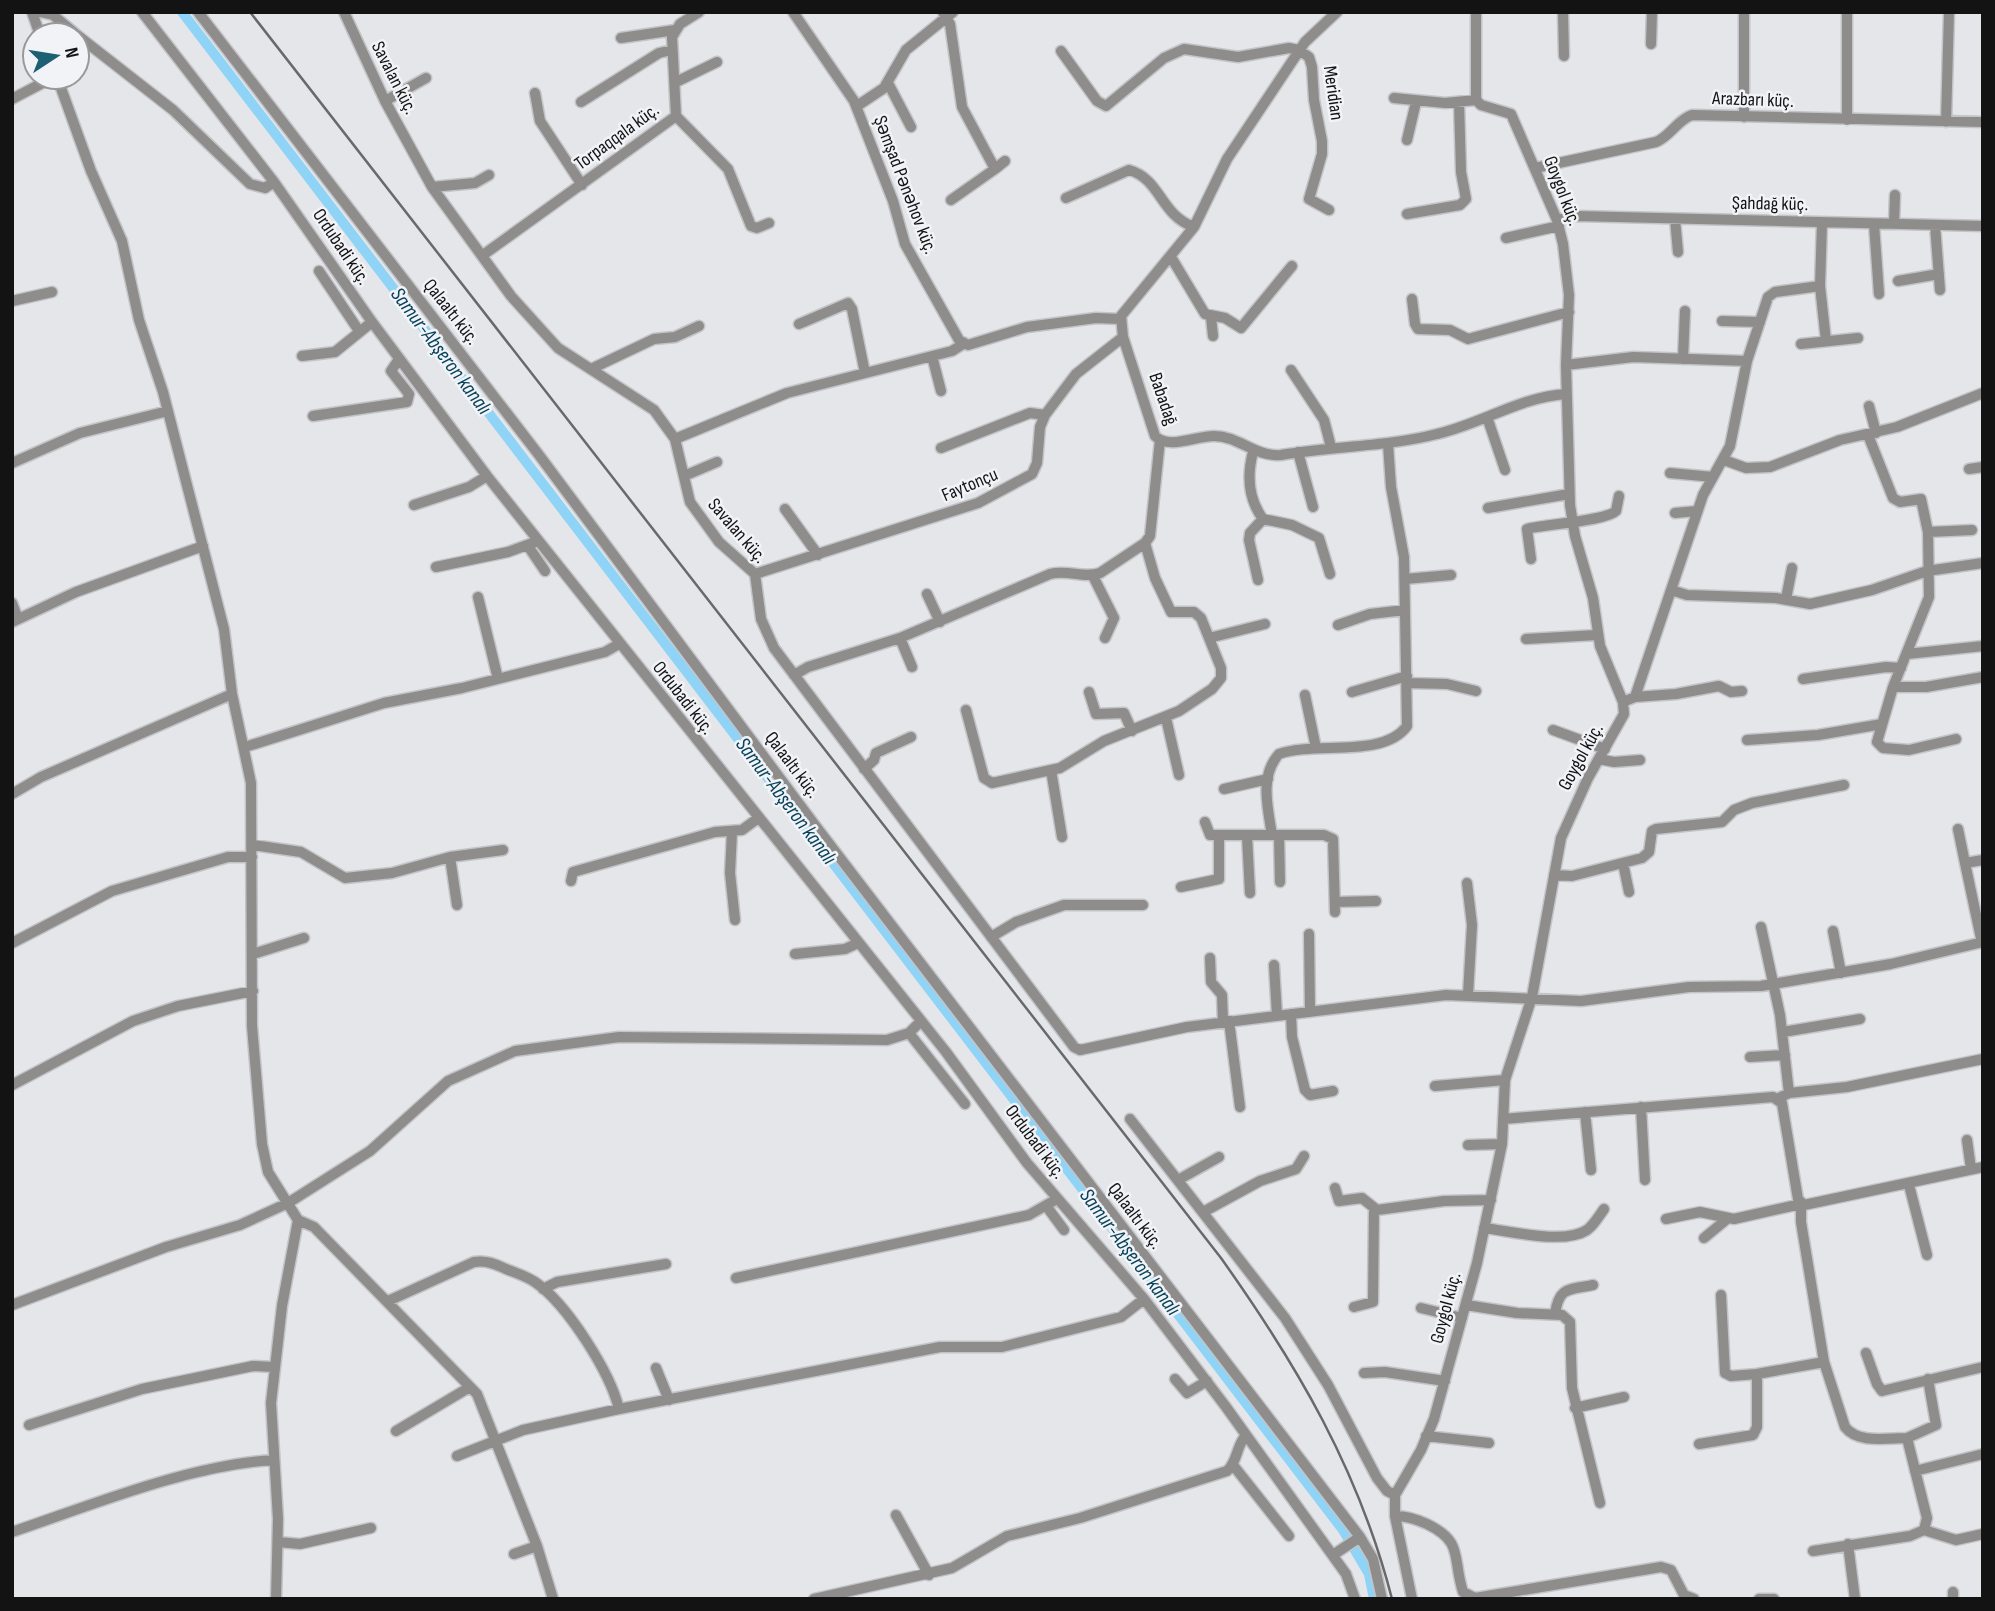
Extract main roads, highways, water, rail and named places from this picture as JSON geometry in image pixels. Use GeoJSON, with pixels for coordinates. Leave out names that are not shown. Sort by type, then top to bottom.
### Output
{"type":"FeatureCollection","features":[{"type":"Feature","properties":{"kind":"waterway","name":"Samur-Abşeron kanalı"},"geometry":{"type":"LineString","coordinates":[[182,12],[1343,1530],[1369,1574],[1374,1599]]}},
{"type":"Feature","properties":{"kind":"railway"},"geometry":{"type":"LineString","coordinates":[[250,12],[1221,1258],[1275,1338],[1323,1420],[1362,1506],[1392,1599]]}}]}
